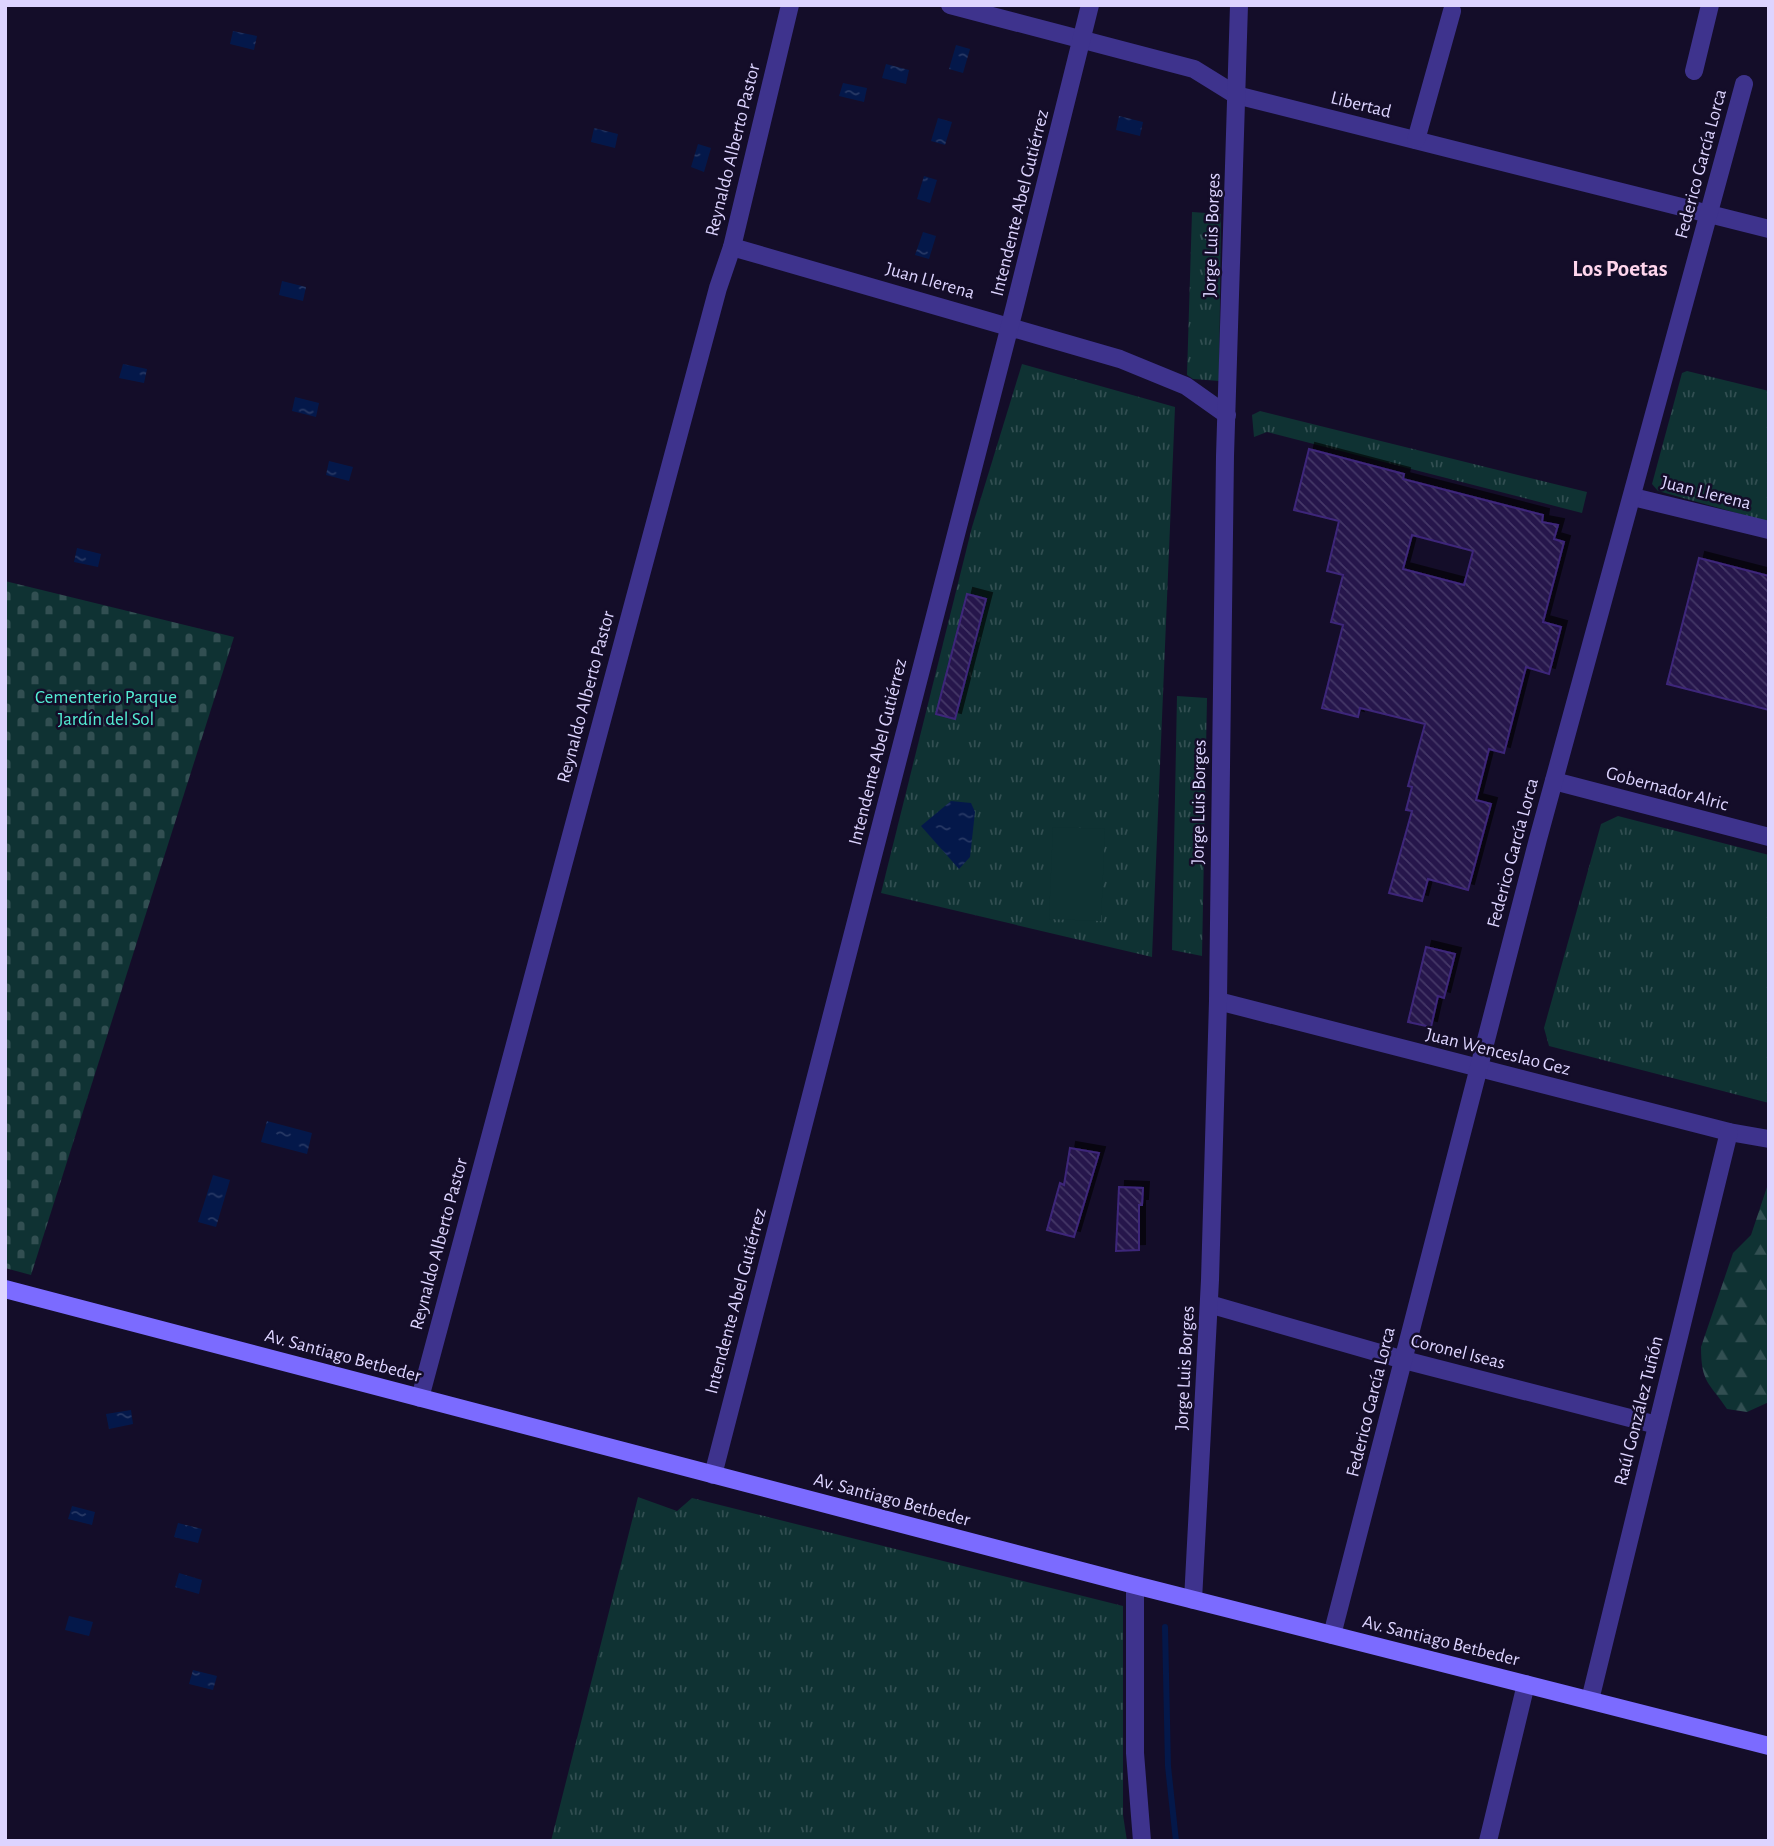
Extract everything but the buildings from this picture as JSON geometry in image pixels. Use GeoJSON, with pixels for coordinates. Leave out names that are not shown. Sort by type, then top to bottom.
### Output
{"type":"FeatureCollection","features":[{"type":"Feature","properties":{"kind":"main road","name":"Av. Santiago Betbeder"},"geometry":{"type":"LineString","coordinates":[[5,1289],[1135,1585],[1769,1746]]}},
{"type":"Feature","properties":{"kind":"street","name":"Reynaldo Alberto Pastor"},"geometry":{"type":"LineString","coordinates":[[420,1398],[718,288],[732,247],[790,5]]}},
{"type":"Feature","properties":{"kind":"street","name":"Libertad"},"geometry":{"type":"LineString","coordinates":[[950,5],[1194,69],[1236,95],[1769,229]]}},
{"type":"Feature","properties":{"kind":"street","name":"Intendente Abel Gutiérrez"},"geometry":{"type":"LineString","coordinates":[[713,1475],[1010,326],[1090,5]]}},
{"type":"Feature","properties":{"kind":"street","name":"Jorge Luis Borges"},"geometry":{"type":"LineString","coordinates":[[1193,1600],[1209,1304],[1218,1002],[1227,415],[1239,5]]}},
{"type":"Feature","properties":{"kind":"street","name":"Federico García Lorca"},"geometry":{"type":"LineString","coordinates":[[1693,71],[1710,5]]}},
{"type":"Feature","properties":{"kind":"street"},"geometry":{"type":"LineString","coordinates":[[1416,140],[1452,11]]}},
{"type":"Feature","properties":{"kind":"street","name":"Federico García Lorca"},"geometry":{"type":"LineString","coordinates":[[1332,1635],[1554,781],[1744,84]]}},
{"type":"Feature","properties":{"kind":"street","name":"Juan Llerena"},"geometry":{"type":"LineString","coordinates":[[732,247],[1120,359],[1186,386],[1227,415]]}},
{"type":"Feature","properties":{"kind":"street","name":"Juan Llerena"},"geometry":{"type":"LineString","coordinates":[[1633,497],[1769,530]]}},
{"type":"Feature","properties":{"kind":"street","name":"Gobernador Alric"},"geometry":{"type":"LineString","coordinates":[[1554,781],[1769,837]]}},
{"type":"Feature","properties":{"kind":"street","name":"Juan Wenceslao Gez"},"geometry":{"type":"LineString","coordinates":[[1218,1002],[1729,1132],[1769,1139]]}},
{"type":"Feature","properties":{"kind":"street","name":"Raúl González Tuñón"},"geometry":{"type":"LineString","coordinates":[[1590,1700],[1729,1132]]}},
{"type":"Feature","properties":{"kind":"street","name":"Coronel Iseas"},"geometry":{"type":"LineString","coordinates":[[1209,1304],[1404,1360],[1657,1425]]}},
{"type":"Feature","properties":{"kind":"street"},"geometry":{"type":"LineString","coordinates":[[1135,1585],[1135,1753],[1142,1841]]}},
{"type":"Feature","properties":{"kind":"street"},"geometry":{"type":"LineString","coordinates":[[1488,1841],[1526,1684]]}},
{"type":"Feature","properties":{"kind":"green space"},"geometry":{"type":"Polygon","coordinates":[[[1192,212],[1221,214],[1219,381],[1193,379],[1187,375],[1192,212]]]}},
{"type":"Feature","properties":{"kind":"green space"},"geometry":{"type":"Polygon","coordinates":[[[1022,364],[1175,407],[1152,957],[881,893],[972,527],[1022,364]]]}},
{"type":"Feature","properties":{"kind":"green space"},"geometry":{"type":"Polygon","coordinates":[[[1687,371],[1769,391],[1769,522],[1658,491],[1652,484],[1682,373],[1687,371]]]}},
{"type":"Feature","properties":{"kind":"green space"},"geometry":{"type":"Polygon","coordinates":[[[1260,411],[1587,492],[1582,513],[1267,432],[1254,437],[1252,415],[1260,411]]]}},
{"type":"Feature","properties":{"kind":"green space","name":"Cementerio Parque Jardín del Sol"},"geometry":{"type":"Polygon","coordinates":[[[5,581],[234,637],[31,1275],[5,1268],[5,581]]]}},
{"type":"Feature","properties":{"kind":"green space"},"geometry":{"type":"Polygon","coordinates":[[[1177,696],[1207,698],[1202,956],[1172,950],[1177,696]]]}},
{"type":"Feature","properties":{"kind":"green space"},"geometry":{"type":"Polygon","coordinates":[[[1618,816],[1769,855],[1769,1103],[1549,1046],[1544,1028],[1601,824],[1618,816]]]}},
{"type":"Feature","properties":{"kind":"green space"},"geometry":{"type":"Polygon","coordinates":[[[1053,827],[1105,829],[1101,921],[1049,919],[1053,827]]]}},
{"type":"Feature","properties":{"kind":"green space"},"geometry":{"type":"Polygon","coordinates":[[[1769,1181],[1769,1402],[1747,1412],[1727,1409],[1711,1387],[1704,1375],[1701,1347],[1733,1253],[1751,1235],[1769,1181]]]}},
{"type":"Feature","properties":{"kind":"green space"},"geometry":{"type":"Polygon","coordinates":[[[638,1497],[677,1511],[692,1498],[1123,1606],[1123,1815],[1127,1841],[551,1841],[638,1497]]]}},
{"type":"Feature","properties":{"kind":"water"},"geometry":{"type":"Polygon","coordinates":[[[233,31],[257,36],[254,50],[230,44],[233,31]]]}},
{"type":"Feature","properties":{"kind":"water"},"geometry":{"type":"Polygon","coordinates":[[[956,45],[970,49],[963,73],[949,69],[956,45]]]}},
{"type":"Feature","properties":{"kind":"water"},"geometry":{"type":"Polygon","coordinates":[[[886,64],[909,70],[906,84],[882,78],[886,64]]]}},
{"type":"Feature","properties":{"kind":"water"},"geometry":{"type":"Polygon","coordinates":[[[843,83],[867,88],[864,102],[839,96],[843,83]]]}},
{"type":"Feature","properties":{"kind":"water"},"geometry":{"type":"Polygon","coordinates":[[[1119,116],[1143,122],[1140,136],[1116,130],[1119,116]]]}},
{"type":"Feature","properties":{"kind":"water"},"geometry":{"type":"Polygon","coordinates":[[[938,118],[952,122],[945,145],[931,141],[938,118]]]}},
{"type":"Feature","properties":{"kind":"water"},"geometry":{"type":"Polygon","coordinates":[[[594,128],[618,134],[615,148],[591,142],[594,128]]]}},
{"type":"Feature","properties":{"kind":"water"},"geometry":{"type":"Polygon","coordinates":[[[698,144],[711,148],[704,172],[691,167],[698,144]]]}},
{"type":"Feature","properties":{"kind":"water"},"geometry":{"type":"Polygon","coordinates":[[[924,176],[937,180],[930,203],[917,199],[924,176]]]}},
{"type":"Feature","properties":{"kind":"water"},"geometry":{"type":"Polygon","coordinates":[[[923,232],[936,236],[929,259],[915,255],[923,232]]]}},
{"type":"Feature","properties":{"kind":"water"},"geometry":{"type":"Polygon","coordinates":[[[282,281],[306,287],[303,301],[279,295],[282,281]]]}},
{"type":"Feature","properties":{"kind":"water"},"geometry":{"type":"Polygon","coordinates":[[[123,364],[147,369],[144,383],[119,378],[123,364]]]}},
{"type":"Feature","properties":{"kind":"water"},"geometry":{"type":"Polygon","coordinates":[[[295,397],[319,403],[316,417],[292,411],[295,397]]]}},
{"type":"Feature","properties":{"kind":"water"},"geometry":{"type":"Polygon","coordinates":[[[329,461],[353,467],[349,481],[326,475],[329,461]]]}},
{"type":"Feature","properties":{"kind":"water"},"geometry":{"type":"Polygon","coordinates":[[[77,548],[101,554],[98,567],[74,562],[77,548]]]}},
{"type":"Feature","properties":{"kind":"water"},"geometry":{"type":"Polygon","coordinates":[[[951,801],[971,803],[975,812],[970,857],[959,869],[921,826],[951,801]]]}},
{"type":"Feature","properties":{"kind":"water"},"geometry":{"type":"Polygon","coordinates":[[[267,1121],[312,1133],[307,1154],[261,1142],[267,1121]]]}},
{"type":"Feature","properties":{"kind":"water"},"geometry":{"type":"Polygon","coordinates":[[[213,1175],[230,1180],[216,1227],[198,1222],[213,1175]]]}},
{"type":"Feature","properties":{"kind":"water"},"geometry":{"type":"Polygon","coordinates":[[[131,1410],[133,1424],[109,1429],[106,1414],[131,1410]]]}},
{"type":"Feature","properties":{"kind":"water"},"geometry":{"type":"Polygon","coordinates":[[[72,1506],[95,1512],[92,1525],[68,1519],[72,1506]]]}},
{"type":"Feature","properties":{"kind":"water"},"geometry":{"type":"Polygon","coordinates":[[[178,1523],[202,1529],[198,1543],[174,1537],[178,1523]]]}},
{"type":"Feature","properties":{"kind":"water"},"geometry":{"type":"Polygon","coordinates":[[[179,1573],[202,1580],[199,1594],[175,1587],[179,1573]]]}},
{"type":"Feature","properties":{"kind":"water"},"geometry":{"type":"Polygon","coordinates":[[[69,1616],[93,1622],[89,1636],[65,1630],[69,1616]]]}},
{"type":"Feature","properties":{"kind":"water"},"geometry":{"type":"Polygon","coordinates":[[[193,1670],[217,1676],[213,1690],[189,1684],[193,1670]]]}},
{"type":"Feature","properties":{"kind":"waterway"},"geometry":{"type":"LineString","coordinates":[[1165,1627],[1168,1766],[1176,1841]]}},
{"type":"Feature","properties":{"kind":"district","name":"Los Poetas"},"geometry":{"type":"Point","coordinates":[1620,269]}}]}
